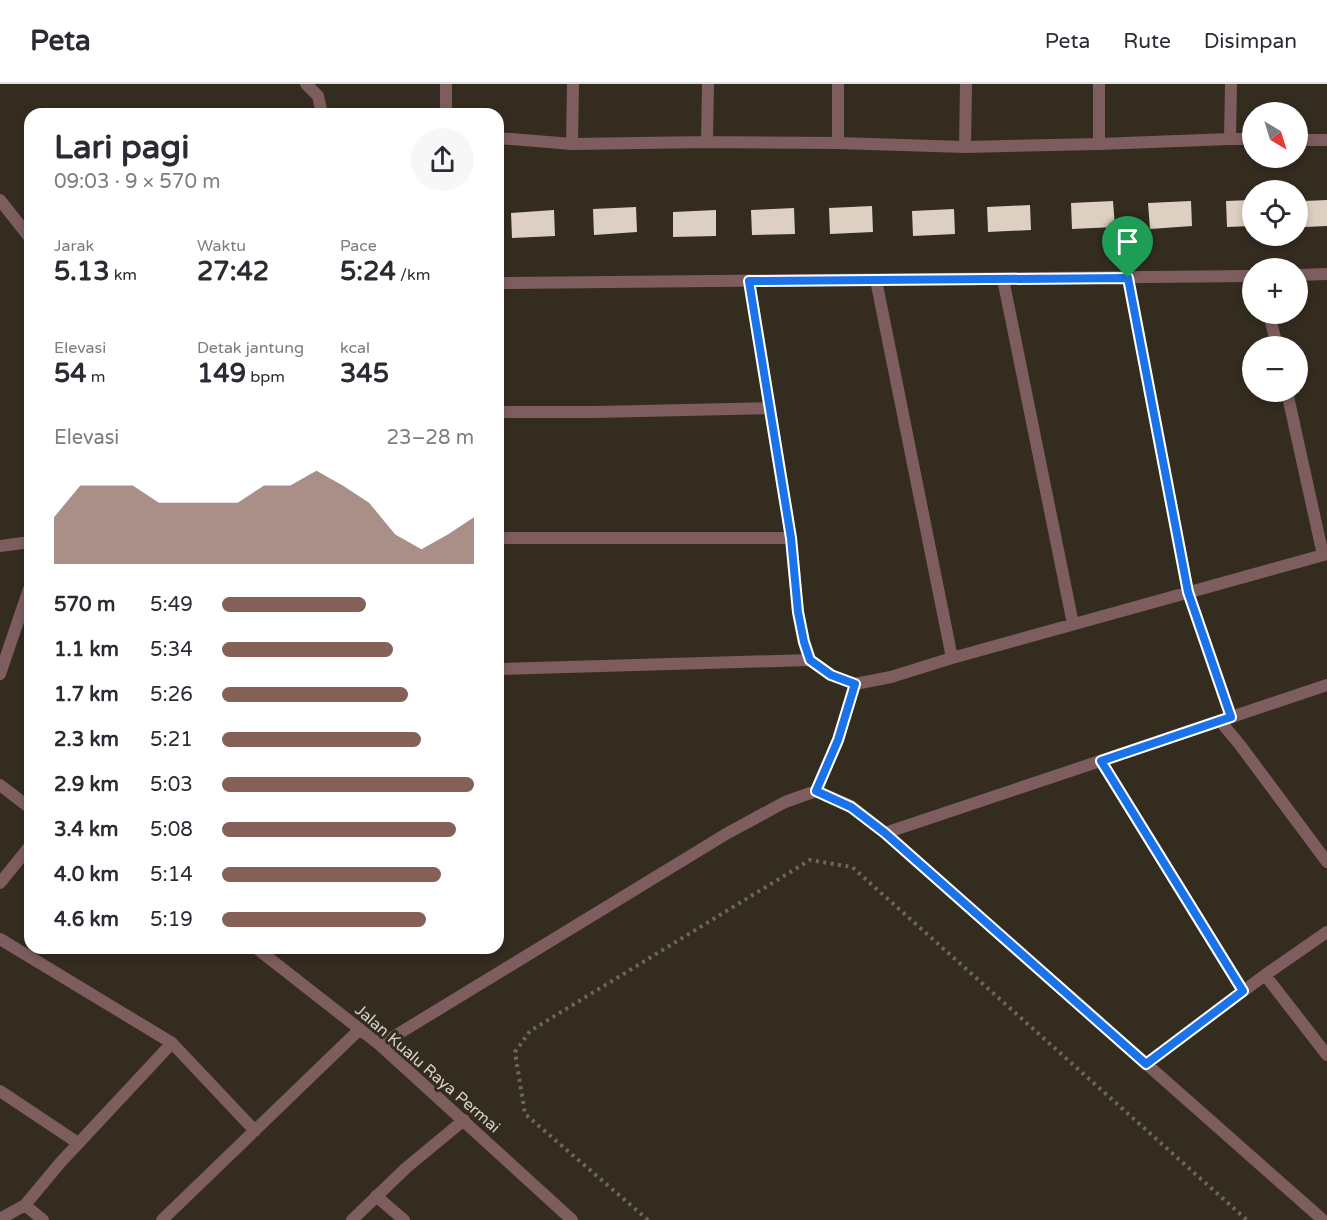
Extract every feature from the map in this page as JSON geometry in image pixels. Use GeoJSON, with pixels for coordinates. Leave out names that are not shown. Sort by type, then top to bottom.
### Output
{"type":"FeatureCollection","features":[{"type":"Feature","properties":{"kind":"street"},"geometry":{"type":"LineString","coordinates":[[306,84],[318,96],[321,108]]}},
{"type":"Feature","properties":{"kind":"street"},"geometry":{"type":"LineString","coordinates":[[446,84],[447,108]]}},
{"type":"Feature","properties":{"kind":"street"},"geometry":{"type":"LineString","coordinates":[[572,144],[573,84]]}},
{"type":"Feature","properties":{"kind":"street"},"geometry":{"type":"LineString","coordinates":[[707,141],[708,84]]}},
{"type":"Feature","properties":{"kind":"street"},"geometry":{"type":"LineString","coordinates":[[838,84],[838,143]]}},
{"type":"Feature","properties":{"kind":"street"},"geometry":{"type":"LineString","coordinates":[[965,147],[966,84]]}},
{"type":"Feature","properties":{"kind":"street"},"geometry":{"type":"LineString","coordinates":[[1099,144],[1100,84]]}},
{"type":"Feature","properties":{"kind":"street"},"geometry":{"type":"LineString","coordinates":[[1230,139],[1231,84]]}},
{"type":"Feature","properties":{"kind":"street"},"geometry":{"type":"LineString","coordinates":[[504,138],[572,144],[707,141],[965,147],[1242,139]]}},
{"type":"Feature","properties":{"kind":"street"},"geometry":{"type":"LineString","coordinates":[[1308,140],[1327,140]]}},
{"type":"Feature","properties":{"kind":"street"},"geometry":{"type":"LineString","coordinates":[[0,200],[24,230]]}},
{"type":"Feature","properties":{"kind":"street"},"geometry":{"type":"LineString","coordinates":[[1308,275],[1327,274]]}},
{"type":"Feature","properties":{"kind":"street"},"geometry":{"type":"LineString","coordinates":[[504,283],[1242,276]]}},
{"type":"Feature","properties":{"kind":"street"},"geometry":{"type":"LineString","coordinates":[[1128,278],[1188,592],[1225,719],[1240,745],[1327,862]]}},
{"type":"Feature","properties":{"kind":"street"},"geometry":{"type":"LineString","coordinates":[[1003,279],[1073,624]]}},
{"type":"Feature","properties":{"kind":"street"},"geometry":{"type":"LineString","coordinates":[[876,280],[952,658]]}},
{"type":"Feature","properties":{"kind":"street"},"geometry":{"type":"LineString","coordinates":[[749,281],[791,538],[798,612],[804,642],[810,660],[831,675],[855,684],[891,677],[1325,554],[1289,402]]}},
{"type":"Feature","properties":{"kind":"street"},"geometry":{"type":"LineString","coordinates":[[504,412],[770,408]]}},
{"type":"Feature","properties":{"kind":"street"},"geometry":{"type":"LineString","coordinates":[[504,538],[791,538]]}},
{"type":"Feature","properties":{"kind":"street"},"geometry":{"type":"LineString","coordinates":[[0,546],[24,543]]}},
{"type":"Feature","properties":{"kind":"street"},"geometry":{"type":"LineString","coordinates":[[0,674],[24,604]]}},
{"type":"Feature","properties":{"kind":"street"},"geometry":{"type":"LineString","coordinates":[[504,669],[810,660]]}},
{"type":"Feature","properties":{"kind":"street"},"geometry":{"type":"LineString","coordinates":[[816,791],[838,740],[855,684]]}},
{"type":"Feature","properties":{"kind":"street"},"geometry":{"type":"LineString","coordinates":[[885,833],[1327,685]]}},
{"type":"Feature","properties":{"kind":"street"},"geometry":{"type":"LineString","coordinates":[[1101,761],[1243,991]]}},
{"type":"Feature","properties":{"kind":"street"},"geometry":{"type":"LineString","coordinates":[[0,785],[24,803]]}},
{"type":"Feature","properties":{"kind":"street"},"geometry":{"type":"LineString","coordinates":[[380,1045],[726,834],[785,802],[816,791],[851,807],[885,833],[1323,1220]]}},
{"type":"Feature","properties":{"kind":"street"},"geometry":{"type":"LineString","coordinates":[[0,883],[24,853]]}},
{"type":"Feature","properties":{"kind":"street"},"geometry":{"type":"LineString","coordinates":[[1146,1064],[1243,991],[1327,932]]}},
{"type":"Feature","properties":{"kind":"street"},"geometry":{"type":"LineString","coordinates":[[0,939],[24,954]]}},
{"type":"Feature","properties":{"kind":"street"},"geometry":{"type":"LineString","coordinates":[[25,954],[172,1043],[255,1131]]}},
{"type":"Feature","properties":{"kind":"street","name":"Jalan Kualu Raya Permai"},"geometry":{"type":"LineString","coordinates":[[264,954],[380,1045],[572,1220]]}},
{"type":"Feature","properties":{"kind":"street"},"geometry":{"type":"LineString","coordinates":[[1265,975],[1327,1055]]}},
{"type":"Feature","properties":{"kind":"street"},"geometry":{"type":"LineString","coordinates":[[162,1220],[360,1029]]}},
{"type":"Feature","properties":{"kind":"street"},"geometry":{"type":"LineString","coordinates":[[0,1220],[25,1205],[78,1143],[172,1043]]}},
{"type":"Feature","properties":{"kind":"street"},"geometry":{"type":"LineString","coordinates":[[0,1091],[78,1143]]}},
{"type":"Feature","properties":{"kind":"street"},"geometry":{"type":"LineString","coordinates":[[352,1220],[406,1168],[464,1120]]}},
{"type":"Feature","properties":{"kind":"street"},"geometry":{"type":"LineString","coordinates":[[376,1196],[404,1220]]}},
{"type":"Feature","properties":{"kind":"street"},"geometry":{"type":"LineString","coordinates":[[25,1205],[44,1220]]}},
{"type":"Feature","properties":{"kind":"path"},"geometry":{"type":"LineString","coordinates":[[648,1220],[525,1114],[515,1052],[530,1031],[810,860],[852,867],[1247,1220]]}},
{"type":"Feature","properties":{"kind":"building"},"geometry":{"type":"Polygon","coordinates":[[[1242,200],[1242,226],[1227,227],[1226,201],[1242,200]]]}},
{"type":"Feature","properties":{"kind":"building"},"geometry":{"type":"Polygon","coordinates":[[[1327,200],[1327,226],[1308,227],[1308,201],[1327,200]]]}},
{"type":"Feature","properties":{"kind":"building"},"geometry":{"type":"Polygon","coordinates":[[[1113,201],[1115,227],[1072,229],[1071,203],[1113,201]]]}},
{"type":"Feature","properties":{"kind":"building"},"geometry":{"type":"Polygon","coordinates":[[[1191,201],[1192,226],[1150,229],[1148,203],[1191,201]]]}},
{"type":"Feature","properties":{"kind":"building"},"geometry":{"type":"Polygon","coordinates":[[[1030,205],[1031,230],[988,232],[987,207],[1030,205]]]}},
{"type":"Feature","properties":{"kind":"building"},"geometry":{"type":"Polygon","coordinates":[[[872,206],[873,232],[830,234],[829,208],[872,206]]]}},
{"type":"Feature","properties":{"kind":"building"},"geometry":{"type":"Polygon","coordinates":[[[636,207],[637,232],[594,235],[593,209],[636,207]]]}},
{"type":"Feature","properties":{"kind":"building"},"geometry":{"type":"Polygon","coordinates":[[[794,208],[795,234],[752,235],[751,210],[794,208]]]}},
{"type":"Feature","properties":{"kind":"building"},"geometry":{"type":"Polygon","coordinates":[[[954,209],[955,234],[913,236],[912,211],[954,209]]]}},
{"type":"Feature","properties":{"kind":"building"},"geometry":{"type":"Polygon","coordinates":[[[554,210],[555,236],[512,238],[511,213],[554,210]]]}},
{"type":"Feature","properties":{"kind":"building"},"geometry":{"type":"Polygon","coordinates":[[[716,210],[716,236],[673,237],[673,212],[716,210]]]}},
{"type":"Feature","properties":{"kind":"route"},"geometry":{"type":"LineString","coordinates":[[1128,278],[1188,592],[1231,717],[1101,761],[1243,991],[1146,1064],[885,833],[851,807],[816,791],[838,740],[855,684],[831,675],[810,660],[804,642],[798,612],[791,538],[749,281],[1128,278]]}}]}
